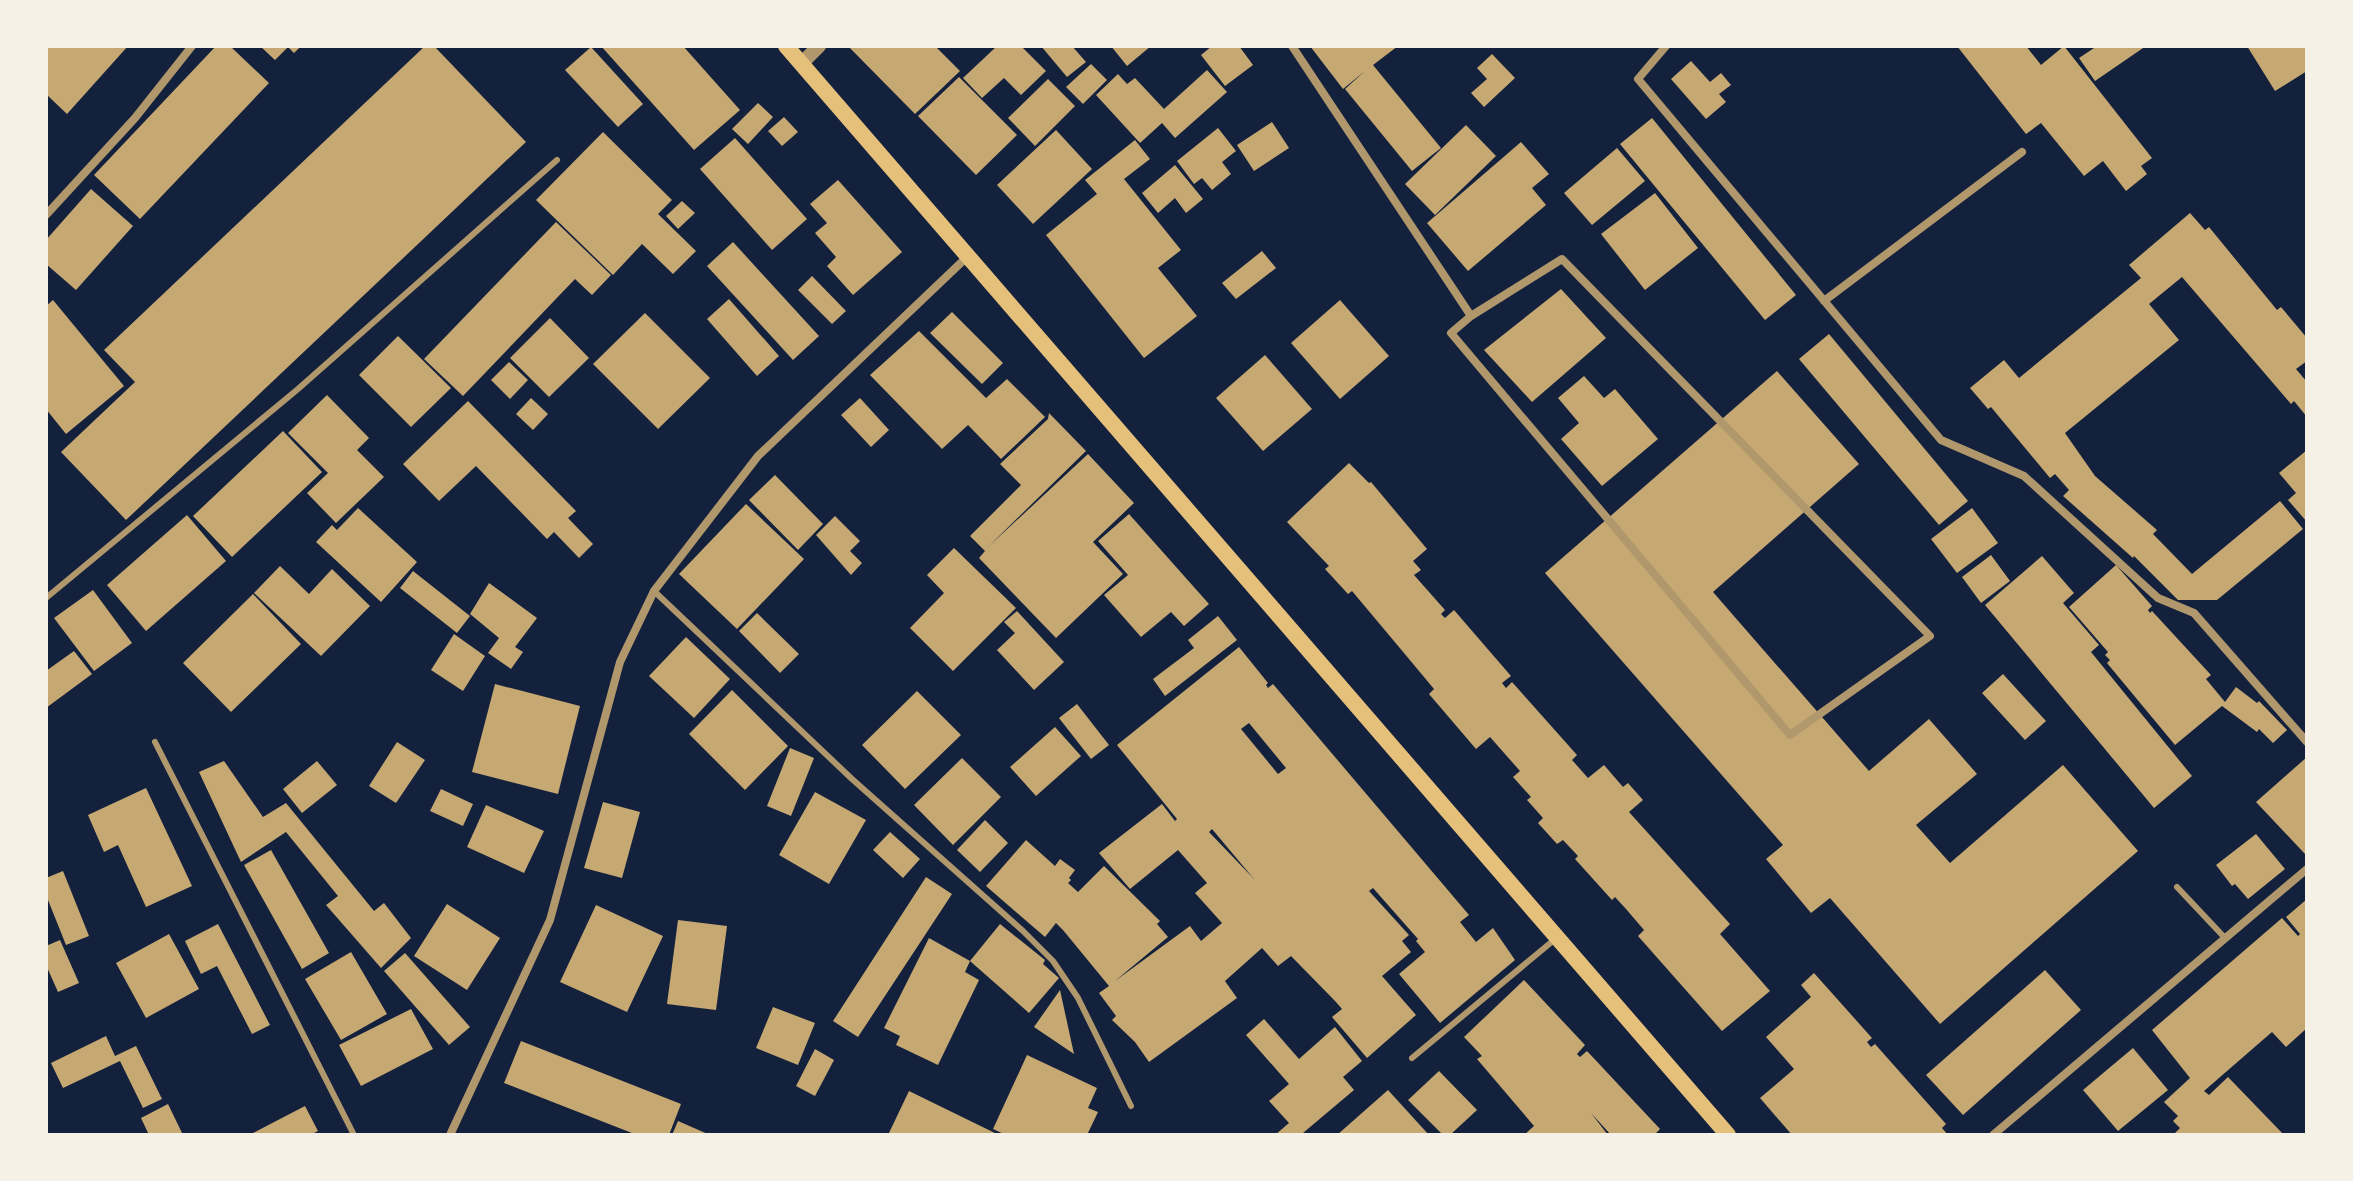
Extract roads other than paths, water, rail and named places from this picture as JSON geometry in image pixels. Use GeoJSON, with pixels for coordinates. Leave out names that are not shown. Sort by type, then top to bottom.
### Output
{"type":"FeatureCollection","features":[{"type":"Feature","properties":{"kind":"main road"},"geometry":{"type":"LineString","coordinates":[[786,46],[1728,1135]]}},
{"type":"Feature","properties":{"kind":"street"},"geometry":{"type":"LineString","coordinates":[[46,215],[135,118],[192,46]]}},
{"type":"Feature","properties":{"kind":"street"},"geometry":{"type":"LineString","coordinates":[[801,64],[819,46]]}},
{"type":"Feature","properties":{"kind":"street"},"geometry":{"type":"LineString","coordinates":[[1292,46],[1471,316]]}},
{"type":"Feature","properties":{"kind":"street"},"geometry":{"type":"LineString","coordinates":[[1666,46],[1638,79],[1941,440],[2024,476],[2158,598],[2194,613],[2307,742]]}},
{"type":"Feature","properties":{"kind":"street"},"geometry":{"type":"LineString","coordinates":[[1824,301],[2022,152]]}},
{"type":"Feature","properties":{"kind":"street"},"geometry":{"type":"LineString","coordinates":[[450,1135],[550,920],[620,662],[654,591],[758,456],[968,256]]}},
{"type":"Feature","properties":{"kind":"street"},"geometry":{"type":"LineString","coordinates":[[1562,259],[1930,636],[1790,735],[1451,333],[1471,316],[1562,259]]}},
{"type":"Feature","properties":{"kind":"street"},"geometry":{"type":"LineString","coordinates":[[1993,1135],[2307,869]]}},
{"type":"Feature","properties":{"kind":"lane"},"geometry":{"type":"LineString","coordinates":[[46,598],[298,389],[557,160]]}},
{"type":"Feature","properties":{"kind":"lane"},"geometry":{"type":"LineString","coordinates":[[654,591],[852,779],[1053,961],[1078,998],[1131,1106]]}},
{"type":"Feature","properties":{"kind":"lane"},"geometry":{"type":"LineString","coordinates":[[155,742],[354,1135]]}},
{"type":"Feature","properties":{"kind":"lane"},"geometry":{"type":"LineString","coordinates":[[2177,887],[2225,938]]}},
{"type":"Feature","properties":{"kind":"lane"},"geometry":{"type":"LineString","coordinates":[[1412,1058],[1557,937]]}}]}
